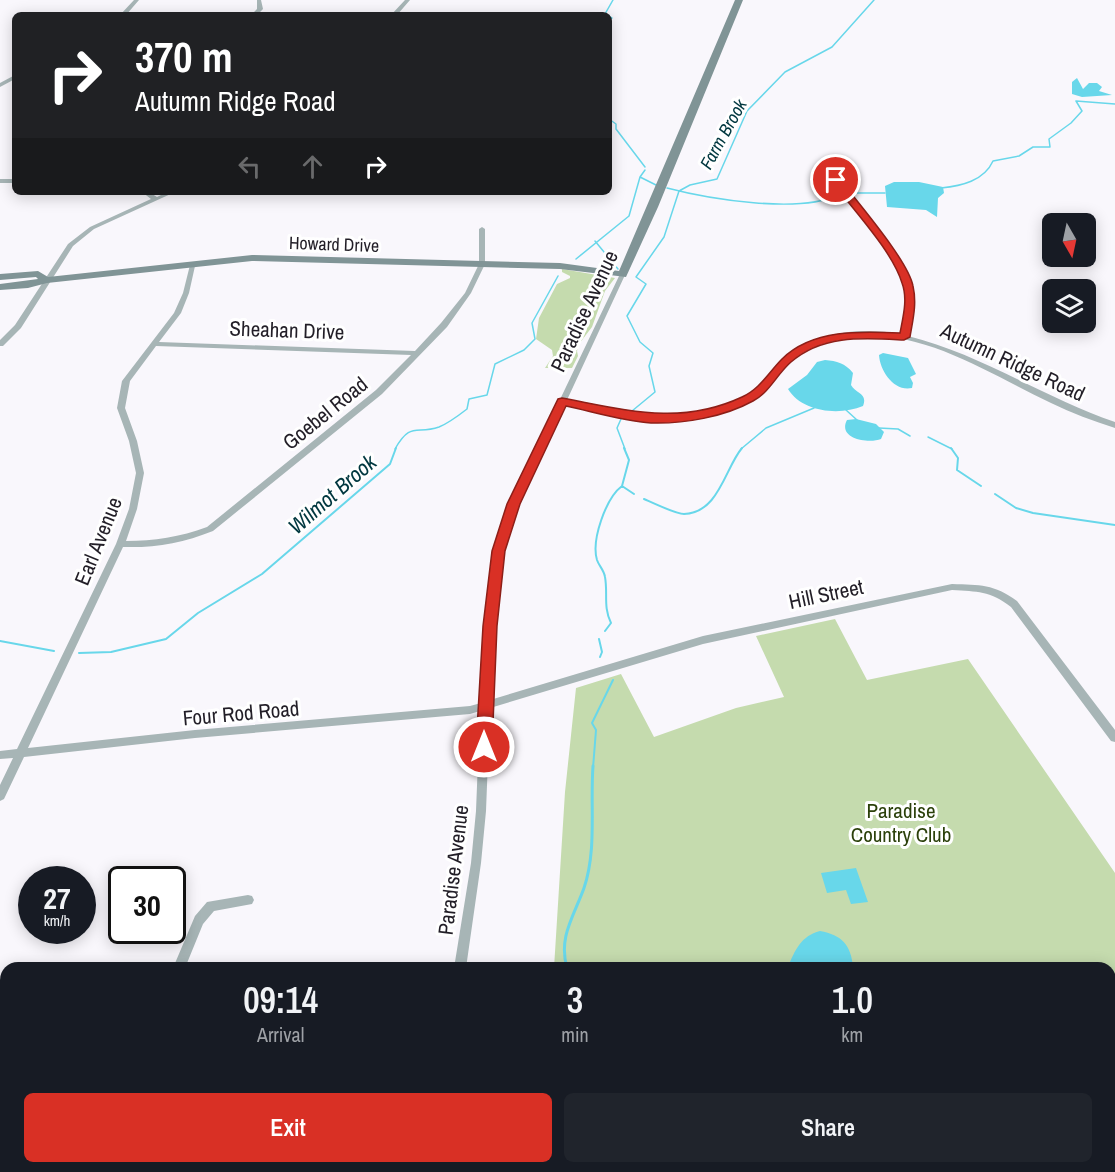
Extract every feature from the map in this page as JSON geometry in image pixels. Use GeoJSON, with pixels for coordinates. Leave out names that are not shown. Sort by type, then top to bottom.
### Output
{"type":"FeatureCollection","features":[{"type":"Feature","properties":{"kind":"street"},"geometry":{"type":"LineString","coordinates":[[126,12],[137,0]]}},
{"type":"Feature","properties":{"kind":"street"},"geometry":{"type":"LineString","coordinates":[[397,12],[408,0]]}},
{"type":"Feature","properties":{"kind":"street","name":"Paradise Avenue"},"geometry":{"type":"LineString","coordinates":[[461,962],[479,832],[493,594],[500,542],[514,504],[661,191],[699,93],[739,0]]}},
{"type":"Feature","properties":{"kind":"street"},"geometry":{"type":"LineString","coordinates":[[836,180],[892,255],[908,283],[910,308],[904,337]]}},
{"type":"Feature","properties":{"kind":"street"},"geometry":{"type":"LineString","coordinates":[[150,195],[156,199]]}},
{"type":"Feature","properties":{"kind":"street"},"geometry":{"type":"LineString","coordinates":[[0,344],[18,326],[70,245],[92,228],[165,195]]}},
{"type":"Feature","properties":{"kind":"street","name":"Goebel Road"},"geometry":{"type":"LineString","coordinates":[[120,544],[155,545],[184,540],[210,530],[379,392],[444,325],[468,292],[482,264],[482,229]]}},
{"type":"Feature","properties":{"kind":"street","name":"Howard Drive"},"geometry":{"type":"LineString","coordinates":[[0,287],[252,258],[573,267],[622,275]]}},
{"type":"Feature","properties":{"kind":"street","name":"Earl Avenue"},"geometry":{"type":"LineString","coordinates":[[0,796],[120,544],[133,509],[140,473],[133,441],[121,408],[126,381],[177,313],[186,293],[192,266]]}},
{"type":"Feature","properties":{"kind":"street","name":"Howard Drive"},"geometry":{"type":"LineString","coordinates":[[0,277],[38,274],[46,280]]}},
{"type":"Feature","properties":{"kind":"street","name":"Autumn Ridge Road"},"geometry":{"type":"LineString","coordinates":[[562,402],[651,419],[706,415],[748,399],[763,388],[787,360],[812,344],[854,334],[904,337],[940,347],[1075,411],[1115,425]]}},
{"type":"Feature","properties":{"kind":"street","name":"Sheahan Drive"},"geometry":{"type":"LineString","coordinates":[[155,344],[418,353]]}},
{"type":"Feature","properties":{"kind":"street","name":"Hill Street"},"geometry":{"type":"LineString","coordinates":[[485,706],[714,637],[910,595],[968,586],[987,589],[1002,595],[1021,611],[1115,738]]}},
{"type":"Feature","properties":{"kind":"street","name":"Four Rod Road"},"geometry":{"type":"LineString","coordinates":[[0,755],[195,734],[457,713],[485,706]]}},
{"type":"Feature","properties":{"kind":"street"},"geometry":{"type":"LineString","coordinates":[[182,962],[199,920],[211,906],[248,900]]}},
{"type":"Feature","properties":{"kind":"green space"},"geometry":{"type":"Polygon","coordinates":[[[562,269],[615,278],[605,291],[592,327],[579,344],[578,356],[572,368],[545,368],[553,356],[552,350],[536,339],[539,318],[557,284],[570,278],[562,272],[562,269]]]}},
{"type":"Feature","properties":{"kind":"green space","name":"Paradise Country Club"},"geometry":{"type":"Polygon","coordinates":[[[835,619],[867,680],[968,659],[1115,873],[1115,962],[554,962],[565,792],[576,688],[621,674],[654,737],[736,708],[784,697],[756,636],[835,619]]]}},
{"type":"Feature","properties":{"kind":"water"},"geometry":{"type":"Polygon","coordinates":[[[1077,78],[1083,89],[1089,83],[1097,83],[1102,87],[1099,91],[1112,95],[1082,97],[1072,94],[1072,82],[1077,78]]]}},
{"type":"Feature","properties":{"kind":"water"},"geometry":{"type":"Polygon","coordinates":[[[894,182],[919,182],[943,187],[944,193],[938,198],[937,217],[926,210],[887,207],[885,186],[894,182]]]}},
{"type":"Feature","properties":{"kind":"water"},"geometry":{"type":"Polygon","coordinates":[[[883,353],[908,358],[916,374],[910,377],[913,383],[912,388],[899,387],[889,379],[880,361],[879,355],[883,353]]]}},
{"type":"Feature","properties":{"kind":"water"},"geometry":{"type":"Polygon","coordinates":[[[825,360],[840,363],[853,373],[851,385],[863,396],[863,406],[843,411],[822,410],[802,403],[794,397],[788,389],[807,375],[817,362],[825,360]]]}},
{"type":"Feature","properties":{"kind":"water"},"geometry":{"type":"Polygon","coordinates":[[[856,419],[876,424],[884,432],[881,439],[869,441],[850,436],[846,432],[847,420],[856,419]]]}},
{"type":"Feature","properties":{"kind":"water"},"geometry":{"type":"Polygon","coordinates":[[[856,868],[868,902],[851,904],[846,890],[827,893],[821,873],[856,868]]]}},
{"type":"Feature","properties":{"kind":"water"},"geometry":{"type":"Polygon","coordinates":[[[820,931],[840,938],[847,947],[852,962],[790,962],[803,940],[820,931]]]}},
{"type":"Feature","properties":{"kind":"waterway","name":"Wilmot Brook"},"geometry":{"type":"LineString","coordinates":[[606,12],[613,0]]}},
{"type":"Feature","properties":{"kind":"waterway","name":"Farm Brook"},"geometry":{"type":"LineString","coordinates":[[680,191],[690,185],[717,179],[747,111],[785,72],[832,47],[874,0]]}},
{"type":"Feature","properties":{"kind":"waterway"},"geometry":{"type":"LineString","coordinates":[[941,188],[964,184],[978,178],[993,161],[1019,156],[1033,147],[1050,147],[1049,139],[1071,123],[1082,111],[1076,101],[1115,104]]}},
{"type":"Feature","properties":{"kind":"waterway","name":"Wilmot Brook"},"geometry":{"type":"LineString","coordinates":[[612,121],[645,167]]}},
{"type":"Feature","properties":{"kind":"waterway","name":"Wilmot Brook"},"geometry":{"type":"LineString","coordinates":[[640,177],[645,170]]}},
{"type":"Feature","properties":{"kind":"waterway","name":"Wilmot Brook"},"geometry":{"type":"LineString","coordinates":[[596,243],[629,216],[640,177]]}},
{"type":"Feature","properties":{"kind":"waterway"},"geometry":{"type":"LineString","coordinates":[[640,177],[658,186]]}},
{"type":"Feature","properties":{"kind":"waterway"},"geometry":{"type":"LineString","coordinates":[[667,188],[680,191]]}},
{"type":"Feature","properties":{"kind":"waterway","name":"Farm Brook"},"geometry":{"type":"LineString","coordinates":[[632,411],[655,392],[649,366],[653,353],[640,342],[627,316],[646,284],[636,277],[664,237],[680,191]]}},
{"type":"Feature","properties":{"kind":"waterway"},"geometry":{"type":"LineString","coordinates":[[680,191],[729,200],[778,204],[821,201],[838,195]]}},
{"type":"Feature","properties":{"kind":"waterway"},"geometry":{"type":"LineString","coordinates":[[850,193],[885,193]]}},
{"type":"Feature","properties":{"kind":"waterway","name":"Wilmot Brook"},"geometry":{"type":"LineString","coordinates":[[576,259],[596,243]]}},
{"type":"Feature","properties":{"kind":"waterway"},"geometry":{"type":"LineString","coordinates":[[596,243],[618,269]]}},
{"type":"Feature","properties":{"kind":"waterway","name":"Wilmot Brook"},"geometry":{"type":"LineString","coordinates":[[395,449],[410,432],[443,425],[467,409],[469,399],[487,395],[495,364],[524,350],[535,339],[532,323],[558,276]]}},
{"type":"Feature","properties":{"kind":"waterway"},"geometry":{"type":"LineString","coordinates":[[742,448],[766,428],[814,408]]}},
{"type":"Feature","properties":{"kind":"waterway"},"geometry":{"type":"LineString","coordinates":[[846,410],[857,420]]}},
{"type":"Feature","properties":{"kind":"waterway","name":"Farm Brook"},"geometry":{"type":"LineString","coordinates":[[621,419],[617,428],[625,449]]}},
{"type":"Feature","properties":{"kind":"waterway"},"geometry":{"type":"LineString","coordinates":[[879,428],[898,429],[910,436]]}},
{"type":"Feature","properties":{"kind":"waterway"},"geometry":{"type":"LineString","coordinates":[[928,437],[952,449]]}},
{"type":"Feature","properties":{"kind":"waterway","name":"Wilmot Brook"},"geometry":{"type":"LineString","coordinates":[[79,653],[111,652],[166,639],[198,613],[262,574],[390,464],[396,448]]}},
{"type":"Feature","properties":{"kind":"waterway","name":"Farm Brook"},"geometry":{"type":"LineString","coordinates":[[622,486],[629,460],[624,448]]}},
{"type":"Feature","properties":{"kind":"waterway"},"geometry":{"type":"LineString","coordinates":[[644,499],[680,514],[696,512],[713,498],[742,448]]}},
{"type":"Feature","properties":{"kind":"waterway"},"geometry":{"type":"LineString","coordinates":[[952,449],[958,458],[957,470],[981,486]]}},
{"type":"Feature","properties":{"kind":"waterway"},"geometry":{"type":"LineString","coordinates":[[605,631],[611,623],[606,606],[606,583],[597,560],[596,542],[605,509],[622,486]]}},
{"type":"Feature","properties":{"kind":"waterway"},"geometry":{"type":"LineString","coordinates":[[622,486],[634,494]]}},
{"type":"Feature","properties":{"kind":"waterway"},"geometry":{"type":"LineString","coordinates":[[995,494],[1016,508],[1033,513],[1115,525]]}},
{"type":"Feature","properties":{"kind":"waterway"},"geometry":{"type":"LineString","coordinates":[[599,639],[602,652],[600,657]]}},
{"type":"Feature","properties":{"kind":"waterway","name":"Wilmot Brook"},"geometry":{"type":"LineString","coordinates":[[0,641],[54,651]]}},
{"type":"Feature","properties":{"kind":"waterway"},"geometry":{"type":"LineString","coordinates":[[593,768],[596,730],[592,723],[613,680]]}},
{"type":"Feature","properties":{"kind":"waterway"},"geometry":{"type":"LineString","coordinates":[[566,962],[564,946],[566,936],[584,888],[590,859],[593,766]]}},
{"type":"Feature","properties":{"kind":"route"},"geometry":{"type":"LineString","coordinates":[[484,747],[490,626],[498,551],[514,504],[562,402],[651,419],[706,415],[748,399],[763,388],[787,360],[812,344],[854,334],[875,333],[904,337],[910,308],[908,283],[892,255],[836,180]]}}]}
